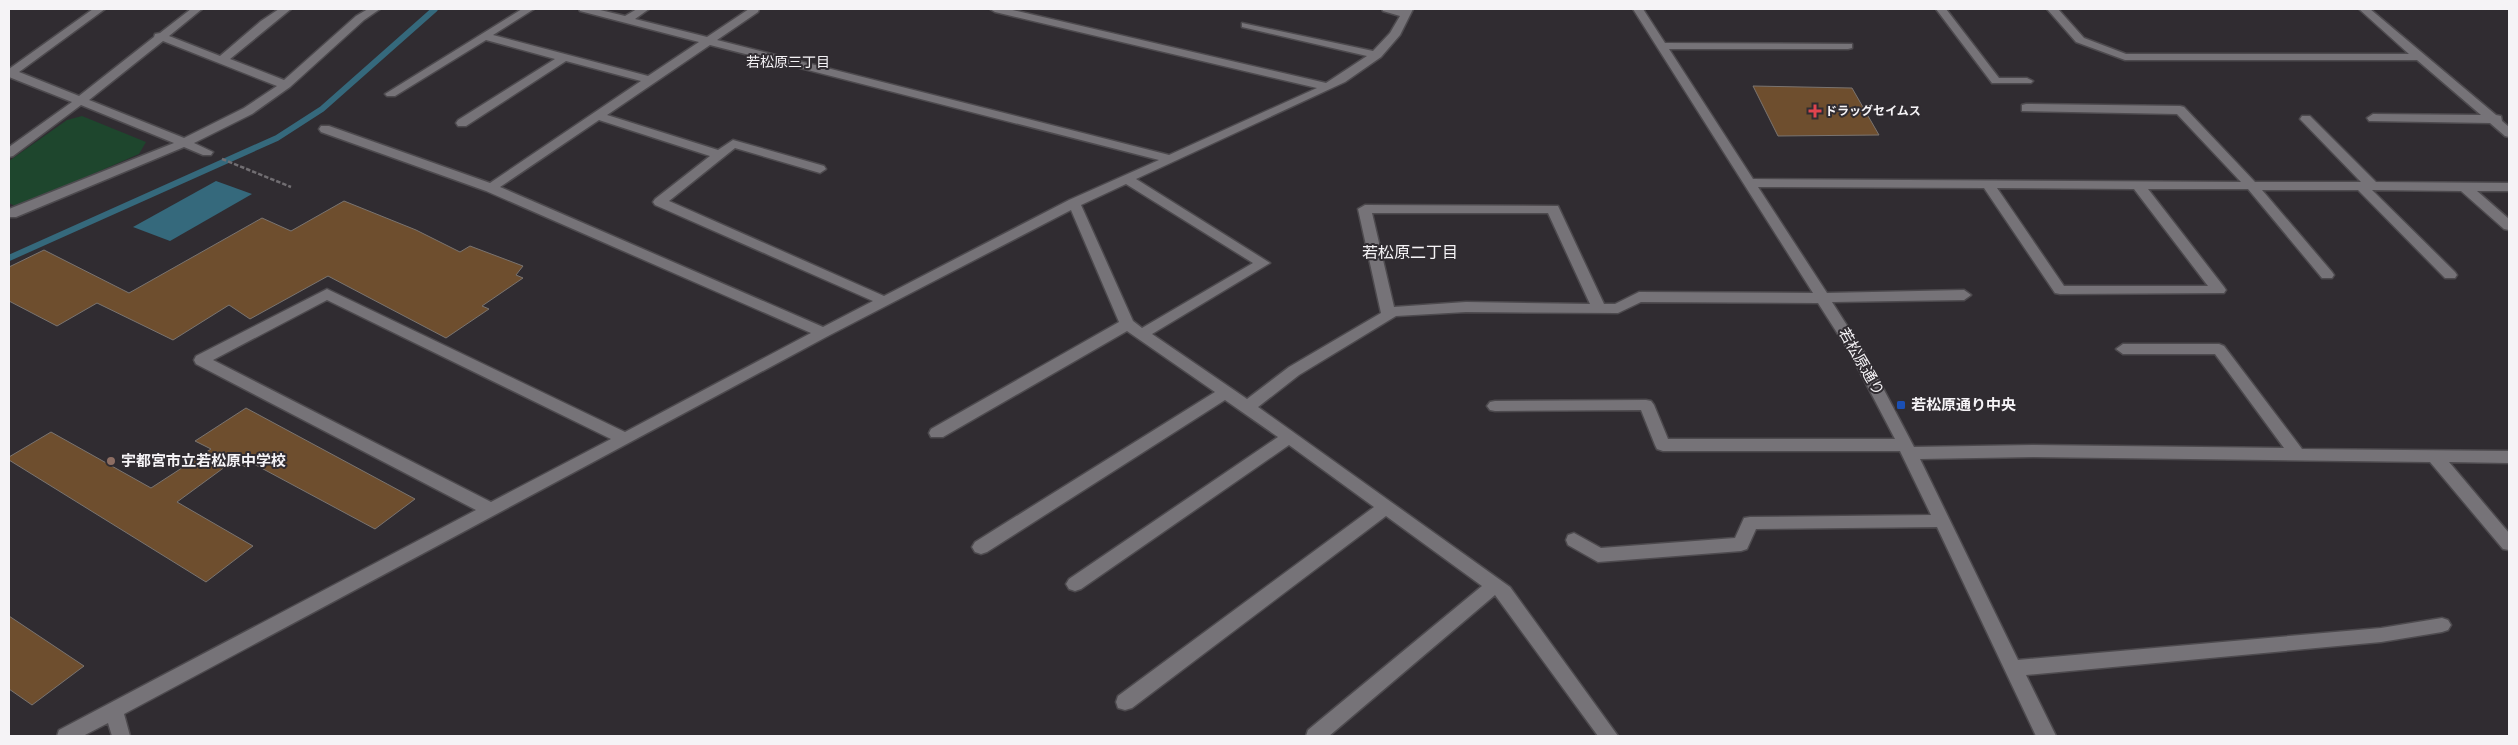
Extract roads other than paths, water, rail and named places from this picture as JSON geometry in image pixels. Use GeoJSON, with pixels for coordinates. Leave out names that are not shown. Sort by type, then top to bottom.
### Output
{"type":"FeatureCollection","features":[{"type":"Feature","properties":{"kind":"street"},"geometry":{"type":"LineString","coordinates":[[9,73],[100,9]]}},
{"type":"Feature","properties":{"kind":"street"},"geometry":{"type":"LineString","coordinates":[[9,153],[80,101],[159,36],[197,9]]}},
{"type":"Feature","properties":{"kind":"street"},"geometry":{"type":"LineString","coordinates":[[221,61],[264,23],[286,9]]}},
{"type":"Feature","properties":{"kind":"street"},"geometry":{"type":"LineString","coordinates":[[10,214],[184,143],[248,111],[286,85],[360,18],[375,9]]}},
{"type":"Feature","properties":{"kind":"street"},"geometry":{"type":"LineString","coordinates":[[391,94],[529,9]]}},
{"type":"Feature","properties":{"kind":"street"},"geometry":{"type":"LineString","coordinates":[[584,9],[1167,158]]}},
{"type":"Feature","properties":{"kind":"street"},"geometry":{"type":"LineString","coordinates":[[626,20],[644,9]]}},
{"type":"Feature","properties":{"kind":"street"},"geometry":{"type":"LineString","coordinates":[[995,9],[1328,87]]}},
{"type":"Feature","properties":{"kind":"street"},"geometry":{"type":"LineString","coordinates":[[66,736],[823,333],[1074,203],[1167,158],[1328,87],[1363,67],[1378,55],[1397,32],[1407,11],[1387,9]]}},
{"type":"Feature","properties":{"kind":"street","name":"若松原通り"},"geometry":{"type":"LineString","coordinates":[[1638,9],[1862,360],[2046,736]]}},
{"type":"Feature","properties":{"kind":"street"},"geometry":{"type":"LineString","coordinates":[[1941,9],[1996,81],[2027,81]]}},
{"type":"Feature","properties":{"kind":"street"},"geometry":{"type":"LineString","coordinates":[[2052,9],[2080,40],[2125,57],[2421,58]]}},
{"type":"Feature","properties":{"kind":"street"},"geometry":{"type":"LineString","coordinates":[[2364,9],[2509,133]]}},
{"type":"Feature","properties":{"kind":"street"},"geometry":{"type":"LineString","coordinates":[[491,188],[596,115],[754,10]]}},
{"type":"Feature","properties":{"kind":"street"},"geometry":{"type":"LineString","coordinates":[[1246,25],[1378,55]]}},
{"type":"Feature","properties":{"kind":"street"},"geometry":{"type":"LineString","coordinates":[[159,36],[286,85]]}},
{"type":"Feature","properties":{"kind":"street"},"geometry":{"type":"LineString","coordinates":[[484,36],[649,80]]}},
{"type":"Feature","properties":{"kind":"street"},"geometry":{"type":"LineString","coordinates":[[1660,46],[1848,46]]}},
{"type":"Feature","properties":{"kind":"street"},"geometry":{"type":"LineString","coordinates":[[462,123],[564,58]]}},
{"type":"Feature","properties":{"kind":"street"},"geometry":{"type":"LineString","coordinates":[[9,73],[212,155]]}},
{"type":"Feature","properties":{"kind":"street"},"geometry":{"type":"LineString","coordinates":[[2026,108],[2180,110],[2251,186],[2327,275]]}},
{"type":"Feature","properties":{"kind":"street"},"geometry":{"type":"LineString","coordinates":[[596,115],[720,155]]}},
{"type":"Feature","properties":{"kind":"street"},"geometry":{"type":"LineString","coordinates":[[2373,118],[2509,119]]}},
{"type":"Feature","properties":{"kind":"street"},"geometry":{"type":"LineString","coordinates":[[2306,119],[2450,275]]}},
{"type":"Feature","properties":{"kind":"street"},"geometry":{"type":"LineString","coordinates":[[325,129],[491,188],[823,333]]}},
{"type":"Feature","properties":{"kind":"street"},"geometry":{"type":"LineString","coordinates":[[820,169],[733,144],[660,202],[884,301]]}},
{"type":"Feature","properties":{"kind":"street"},"geometry":{"type":"LineString","coordinates":[[1125,178],[1263,263],[1142,334]]}},
{"type":"Feature","properties":{"kind":"street"},"geometry":{"type":"LineString","coordinates":[[1750,183],[2509,187]]}},
{"type":"Feature","properties":{"kind":"street"},"geometry":{"type":"LineString","coordinates":[[1988,184],[2060,290],[2219,290],[2138,185]]}},
{"type":"Feature","properties":{"kind":"street"},"geometry":{"type":"LineString","coordinates":[[2465,187],[2509,226]]}},
{"type":"Feature","properties":{"kind":"street"},"geometry":{"type":"LineString","coordinates":[[1074,203],[1127,324],[1226,392],[1504,592],[1609,736]]}},
{"type":"Feature","properties":{"kind":"street"},"geometry":{"type":"LineString","coordinates":[[1388,314],[1365,209],[1552,209],[1599,309]]}},
{"type":"Feature","properties":{"kind":"street"},"geometry":{"type":"LineString","coordinates":[[491,510],[201,360],[327,294],[626,438]]}},
{"type":"Feature","properties":{"kind":"street"},"geometry":{"type":"LineString","coordinates":[[1247,407],[1294,371],[1388,314],[1404,310],[1618,308],[1639,297],[1824,298],[1964,295]]}},
{"type":"Feature","properties":{"kind":"street"},"geometry":{"type":"LineString","coordinates":[[937,433],[1127,324]]}},
{"type":"Feature","properties":{"kind":"street"},"geometry":{"type":"LineString","coordinates":[[2123,350],[2219,350],[2298,455]]}},
{"type":"Feature","properties":{"kind":"street"},"geometry":{"type":"LineString","coordinates":[[981,547],[1226,392]]}},
{"type":"Feature","properties":{"kind":"street"},"geometry":{"type":"LineString","coordinates":[[1495,406],[1646,405],[1663,445],[2509,457]]}},
{"type":"Feature","properties":{"kind":"street"},"geometry":{"type":"LineString","coordinates":[[1075,584],[1289,437]]}},
{"type":"Feature","properties":{"kind":"street"},"geometry":{"type":"LineString","coordinates":[[2435,457],[2509,544]]}},
{"type":"Feature","properties":{"kind":"street"},"geometry":{"type":"LineString","coordinates":[[1126,702],[1386,507]]}},
{"type":"Feature","properties":{"kind":"street"},"geometry":{"type":"LineString","coordinates":[[1574,540],[1598,555],[1741,544],[1750,523],[1942,521]]}},
{"type":"Feature","properties":{"kind":"street"},"geometry":{"type":"LineString","coordinates":[[1315,736],[1494,586]]}},
{"type":"Feature","properties":{"kind":"street"},"geometry":{"type":"LineString","coordinates":[[2013,668],[2381,635],[2442,625]]}},
{"type":"Feature","properties":{"kind":"street"},"geometry":{"type":"LineString","coordinates":[[114,711],[121,736]]}},
{"type":"Feature","properties":{"kind":"water"},"geometry":{"type":"Polygon","coordinates":[[[216,181],[252,194],[170,241],[133,227],[216,181]]]}},
{"type":"Feature","properties":{"kind":"waterway"},"geometry":{"type":"LineString","coordinates":[[9,258],[277,138],[322,109],[435,9]]}},
{"type":"Feature","properties":{"kind":"place","name":"ドラッグセイムス"},"geometry":{"type":"Point","coordinates":[1815,111]}},
{"type":"Feature","properties":{"kind":"place","name":"若松原通り中央"},"geometry":{"type":"Point","coordinates":[1901,405]}},
{"type":"Feature","properties":{"kind":"place","name":"宇都宮市立若松原中学校"},"geometry":{"type":"Point","coordinates":[111,461]}},
{"type":"Feature","properties":{"kind":"district","name":"若松原三丁目"},"geometry":{"type":"Point","coordinates":[788,62]}},
{"type":"Feature","properties":{"kind":"district","name":"若松原二丁目"},"geometry":{"type":"Point","coordinates":[1410,253]}}]}
